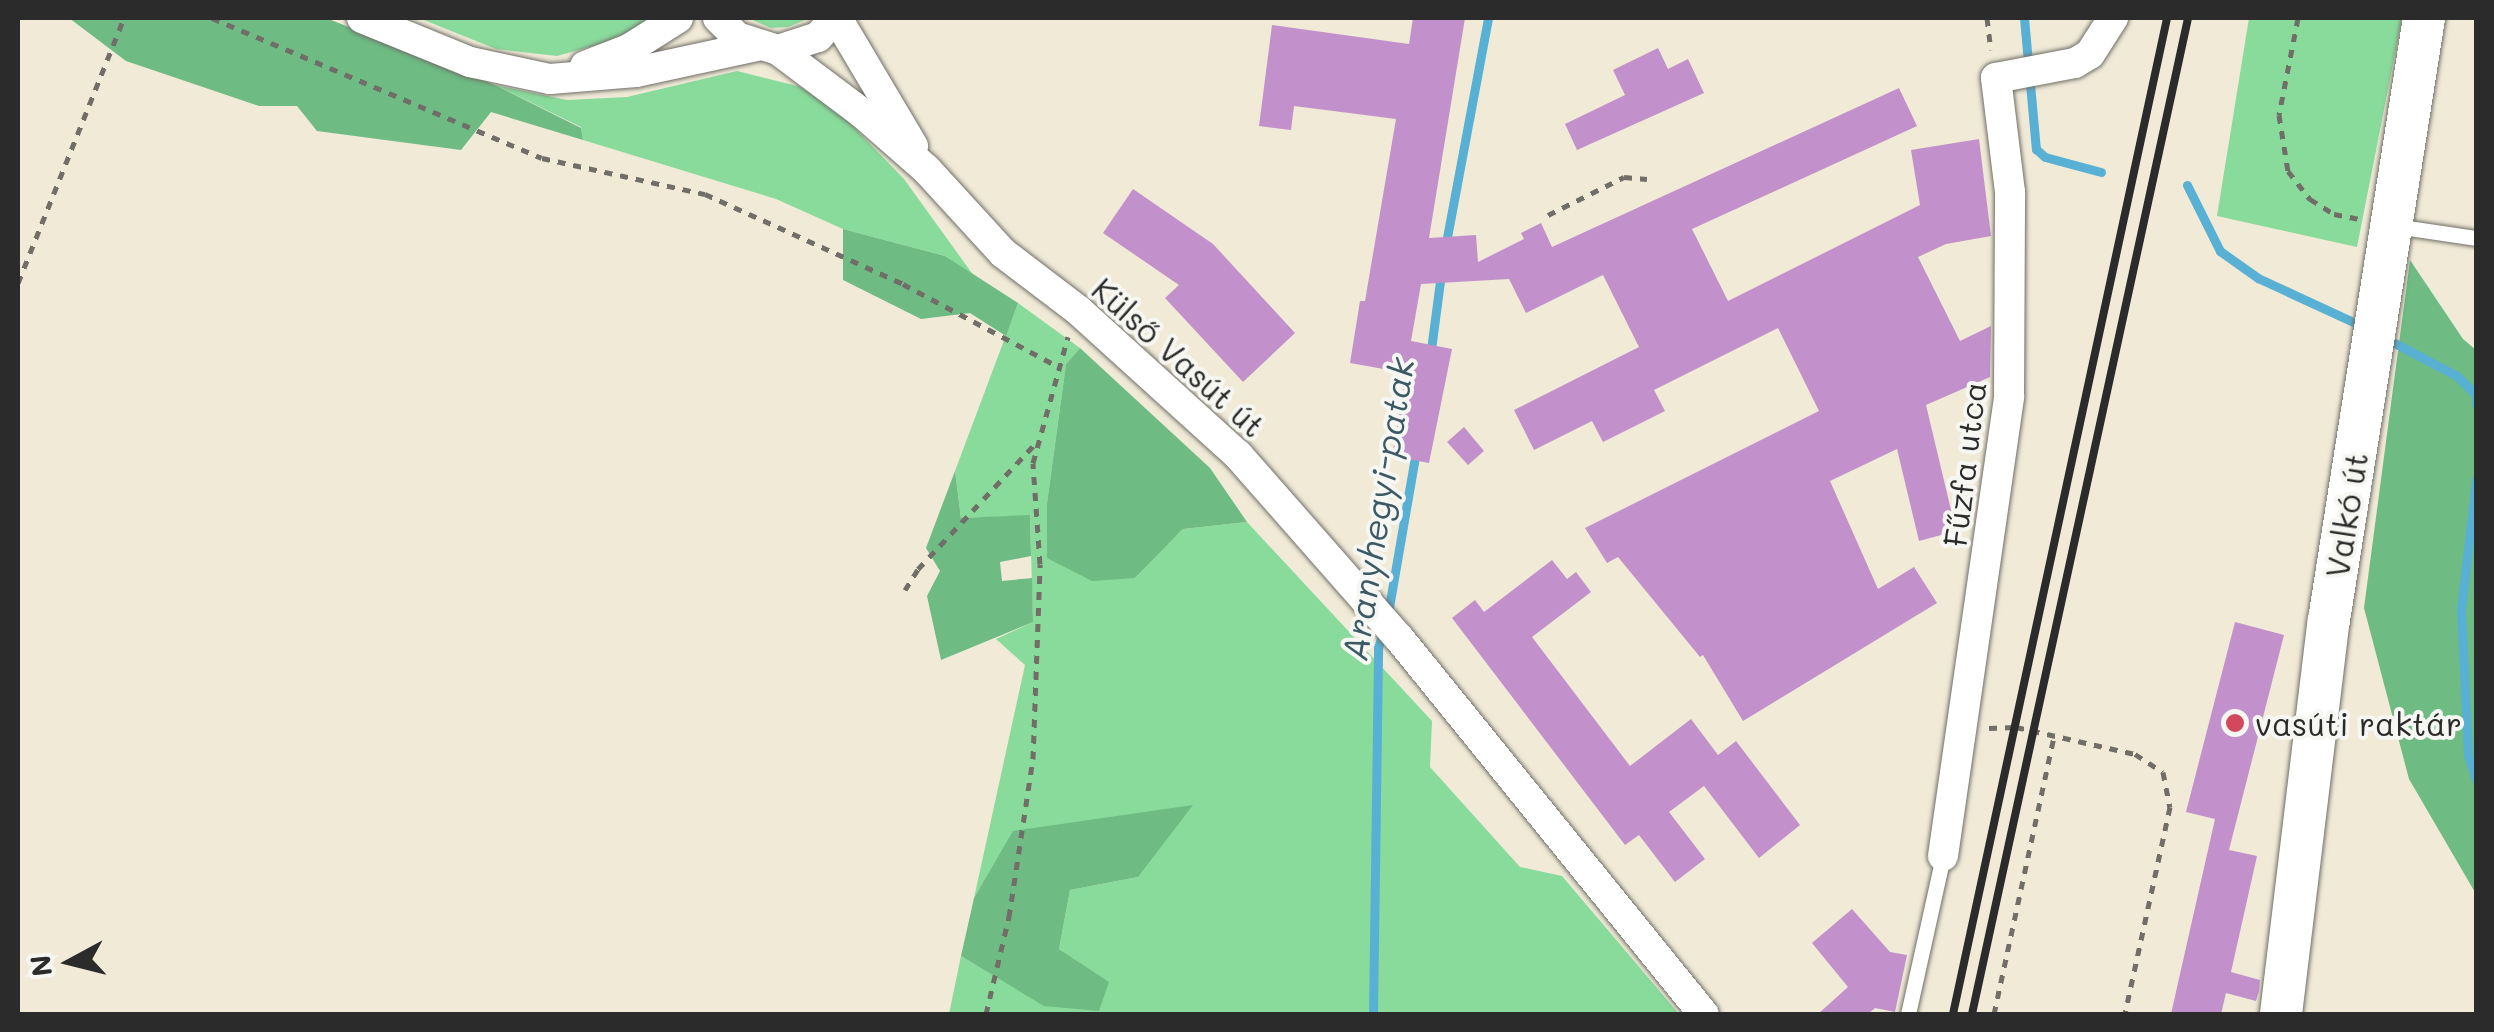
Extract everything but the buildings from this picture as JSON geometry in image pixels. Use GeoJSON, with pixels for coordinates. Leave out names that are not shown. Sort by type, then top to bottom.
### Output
{"type":"FeatureCollection","features":[{"type":"Feature","properties":{"kind":"street"},"geometry":{"type":"LineString","coordinates":[[362,18],[470,62],[550,78],[636,72],[767,48],[818,37],[837,18]]}},
{"type":"Feature","properties":{"kind":"street"},"geometry":{"type":"LineString","coordinates":[[550,78],[629,50],[678,18]]}},
{"type":"Feature","properties":{"kind":"street","name":"Külső Vasút út"},"geometry":{"type":"LineString","coordinates":[[718,18],[737,37],[767,48],[862,113],[927,170],[1003,252],[1078,311],[1238,455],[1398,638],[1704,1014]]}},
{"type":"Feature","properties":{"kind":"street","name":"Külső Vasút út"},"geometry":{"type":"LineString","coordinates":[[837,18],[927,170]]}},
{"type":"Feature","properties":{"kind":"street","name":"Fűzfa utca"},"geometry":{"type":"LineString","coordinates":[[1943,856],[2009,397],[2011,208],[2006,77],[2059,69],[2090,54],[2113,18]]}},
{"type":"Feature","properties":{"kind":"street","name":"Valkó út"},"geometry":{"type":"LineString","coordinates":[[2282,1014],[2315,720],[2424,18]]}},
{"type":"Feature","properties":{"kind":"lane"},"geometry":{"type":"LineString","coordinates":[[2391,226],[2476,238]]}},
{"type":"Feature","properties":{"kind":"lane"},"geometry":{"type":"LineString","coordinates":[[1908,1014],[1943,856]]}},
{"type":"Feature","properties":{"kind":"path"},"geometry":{"type":"LineString","coordinates":[[18,283],[124,18]]}},
{"type":"Feature","properties":{"kind":"path"},"geometry":{"type":"LineString","coordinates":[[212,18],[542,158],[705,194],[902,284],[1056,366]]}},
{"type":"Feature","properties":{"kind":"path"},"geometry":{"type":"LineString","coordinates":[[2298,18],[2278,115],[2288,171],[2310,199],[2334,214],[2391,226]]}},
{"type":"Feature","properties":{"kind":"path"},"geometry":{"type":"LineString","coordinates":[[1548,215],[1624,177],[1647,179]]}},
{"type":"Feature","properties":{"kind":"path"},"geometry":{"type":"LineString","coordinates":[[986,1014],[1010,917],[1033,759],[1040,564],[1033,464],[1056,366],[1078,311]]}},
{"type":"Feature","properties":{"kind":"path"},"geometry":{"type":"LineString","coordinates":[[905,590],[918,569],[1039,440]]}},
{"type":"Feature","properties":{"kind":"path"},"geometry":{"type":"LineString","coordinates":[[2006,726],[2134,754],[2163,772],[2170,792],[2125,1014]]}},
{"type":"Feature","properties":{"kind":"path"},"geometry":{"type":"LineString","coordinates":[[1994,1014],[2054,736]]}},
{"type":"Feature","properties":{"kind":"green space"},"geometry":{"type":"Polygon","coordinates":[[[69,18],[326,18],[495,85],[581,128],[583,140],[491,112],[461,150],[317,131],[297,106],[259,106],[126,61],[69,18]]]}},
{"type":"Feature","properties":{"kind":"green space"},"geometry":{"type":"Polygon","coordinates":[[[419,18],[651,18],[621,38],[557,56],[496,49],[419,18]]]}},
{"type":"Feature","properties":{"kind":"green space"},"geometry":{"type":"Polygon","coordinates":[[[748,18],[810,18],[788,27],[771,28],[748,18]]]}},
{"type":"Feature","properties":{"kind":"green space"},"geometry":{"type":"Polygon","coordinates":[[[2249,18],[2402,18],[2357,247],[2217,216],[2249,18]]]}},
{"type":"Feature","properties":{"kind":"green space"},"geometry":{"type":"Polygon","coordinates":[[[737,71],[801,87],[840,113],[904,179],[974,276],[945,256],[843,229],[776,199],[583,140],[581,127],[495,85],[567,100],[627,97],[737,71]]]}},
{"type":"Feature","properties":{"kind":"green space"},"geometry":{"type":"Polygon","coordinates":[[[843,229],[945,256],[1018,303],[1006,336],[970,313],[921,319],[843,280],[843,229]]]}},
{"type":"Feature","properties":{"kind":"green space"},"geometry":{"type":"Polygon","coordinates":[[[2410,260],[2463,339],[2476,350],[2476,894],[2409,779],[2364,608],[2410,260]]]}},
{"type":"Feature","properties":{"kind":"green space"},"geometry":{"type":"Polygon","coordinates":[[[1018,303],[1080,348],[1066,364],[1047,503],[1135,578],[1183,529],[1247,522],[1432,721],[1430,767],[1520,867],[1562,876],[1679,1014],[949,1014],[961,956],[1044,1005],[1108,982],[1059,949],[1070,890],[1138,877],[1014,831],[974,898],[1025,665],[996,639],[1033,622],[1030,516],[961,518],[955,471],[1018,303]]]}},
{"type":"Feature","properties":{"kind":"green space"},"geometry":{"type":"Polygon","coordinates":[[[1080,348],[1210,468],[1247,522],[1183,529],[1135,578],[1092,581],[1047,558],[1047,503],[1066,364],[1080,348]]]}},
{"type":"Feature","properties":{"kind":"green space"},"geometry":{"type":"Polygon","coordinates":[[[955,471],[961,518],[1030,515],[1031,556],[1000,562],[1002,581],[1032,578],[1033,622],[941,660],[927,596],[940,571],[926,548],[955,471]]]}},
{"type":"Feature","properties":{"kind":"green space"},"geometry":{"type":"Polygon","coordinates":[[[1193,805],[1138,877],[1070,890],[1059,949],[1109,982],[1099,1011],[1044,1006],[961,956],[974,898],[1013,831],[1193,805]]]}},
{"type":"Feature","properties":{"kind":"waterway","name":"Aranyhegyi-patak"},"geometry":{"type":"LineString","coordinates":[[1445,248],[1488,18]]}},
{"type":"Feature","properties":{"kind":"waterway"},"geometry":{"type":"LineString","coordinates":[[2024,18],[2036,149],[2045,157],[2101,172]]}},
{"type":"Feature","properties":{"kind":"waterway"},"geometry":{"type":"LineString","coordinates":[[2187,185],[2220,251],[2258,278],[2362,326]]}},
{"type":"Feature","properties":{"kind":"waterway","name":"Aranyhegyi-patak"},"geometry":{"type":"LineString","coordinates":[[1430,357],[1441,273]]}},
{"type":"Feature","properties":{"kind":"waterway"},"geometry":{"type":"LineString","coordinates":[[2385,338],[2457,376],[2476,395],[2476,404]]}},
{"type":"Feature","properties":{"kind":"waterway","name":"Aranyhegyi-patak"},"geometry":{"type":"LineString","coordinates":[[1388,613],[1416,451]]}},
{"type":"Feature","properties":{"kind":"waterway"},"geometry":{"type":"LineString","coordinates":[[2476,480],[2461,610],[2468,755],[2476,780]]}},
{"type":"Feature","properties":{"kind":"waterway","name":"Aranyhegyi-patak"},"geometry":{"type":"LineString","coordinates":[[1373,1014],[1378,648],[1384,628]]}},
{"type":"Feature","properties":{"kind":"railway"},"geometry":{"type":"LineString","coordinates":[[1953,1014],[2167,18]]}},
{"type":"Feature","properties":{"kind":"railway"},"geometry":{"type":"LineString","coordinates":[[1972,1014],[2188,18]]}},
{"type":"Feature","properties":{"kind":"place","name":"vasúti raktár"},"geometry":{"type":"Point","coordinates":[2235,723]}}]}
